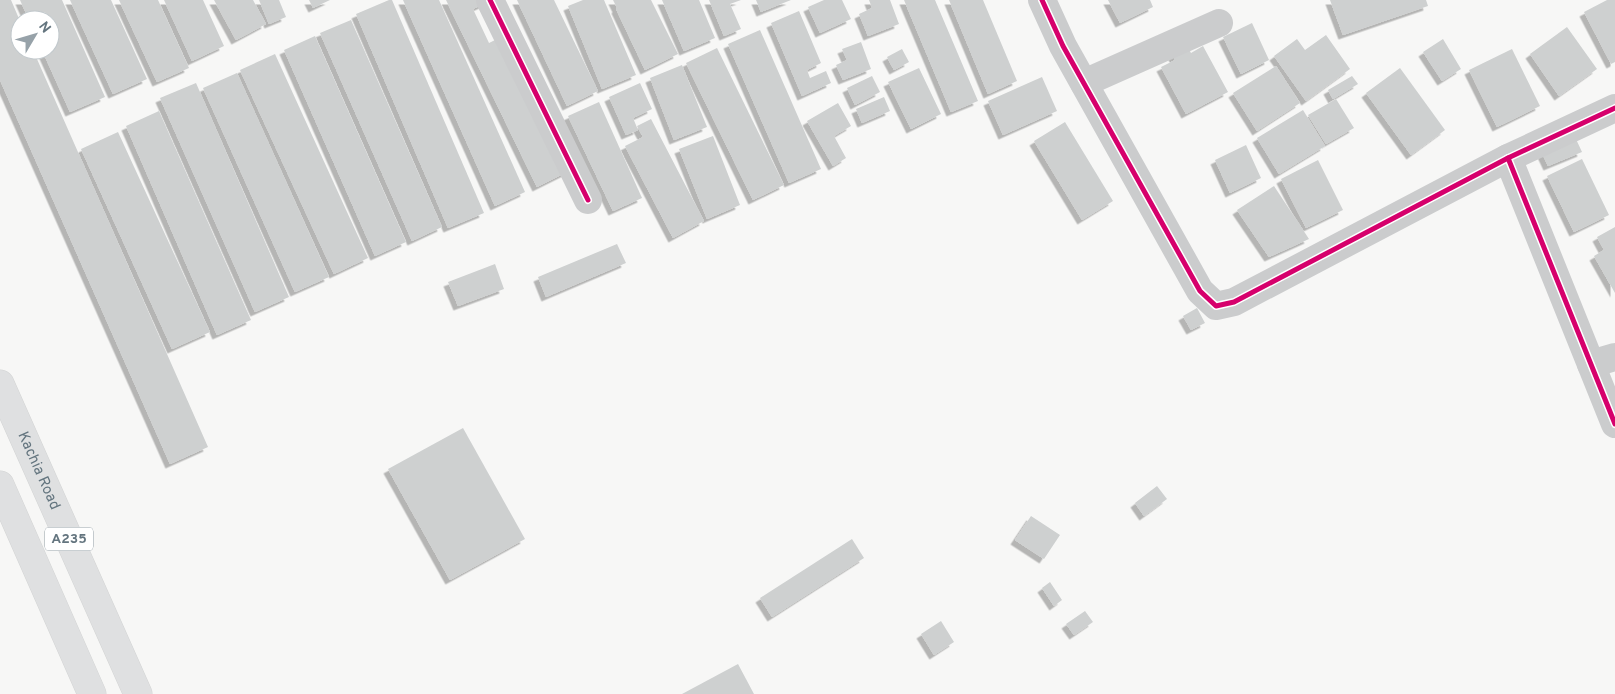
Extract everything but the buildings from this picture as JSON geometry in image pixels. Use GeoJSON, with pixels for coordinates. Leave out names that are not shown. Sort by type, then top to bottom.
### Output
{"type":"FeatureCollection","features":[{"type":"Feature","properties":{"kind":"highway","name":"Kachia Road"},"geometry":{"type":"LineString","coordinates":[[0,384],[138,694]]}},
{"type":"Feature","properties":{"kind":"highway","name":"A235"},"geometry":{"type":"LineString","coordinates":[[0,485],[92,694]]}},
{"type":"Feature","properties":{"kind":"street"},"geometry":{"type":"LineString","coordinates":[[490,0],[588,200]]}},
{"type":"Feature","properties":{"kind":"street"},"geometry":{"type":"LineString","coordinates":[[1042,0],[1063,46],[1200,291],[1216,306],[1234,302],[1508,158],[1615,108]]}},
{"type":"Feature","properties":{"kind":"street"},"geometry":{"type":"LineString","coordinates":[[1084,83],[1219,23]]}},
{"type":"Feature","properties":{"kind":"street"},"geometry":{"type":"LineString","coordinates":[[1508,158],[1603,361],[1615,424]]}},
{"type":"Feature","properties":{"kind":"cycle path"},"geometry":{"type":"LineString","coordinates":[[490,0],[588,200]]}},
{"type":"Feature","properties":{"kind":"cycle path"},"geometry":{"type":"LineString","coordinates":[[1042,0],[1063,46],[1200,291],[1216,306],[1234,302],[1508,158],[1615,108]]}},
{"type":"Feature","properties":{"kind":"cycle path"},"geometry":{"type":"LineString","coordinates":[[1508,158],[1615,424]]}}]}
